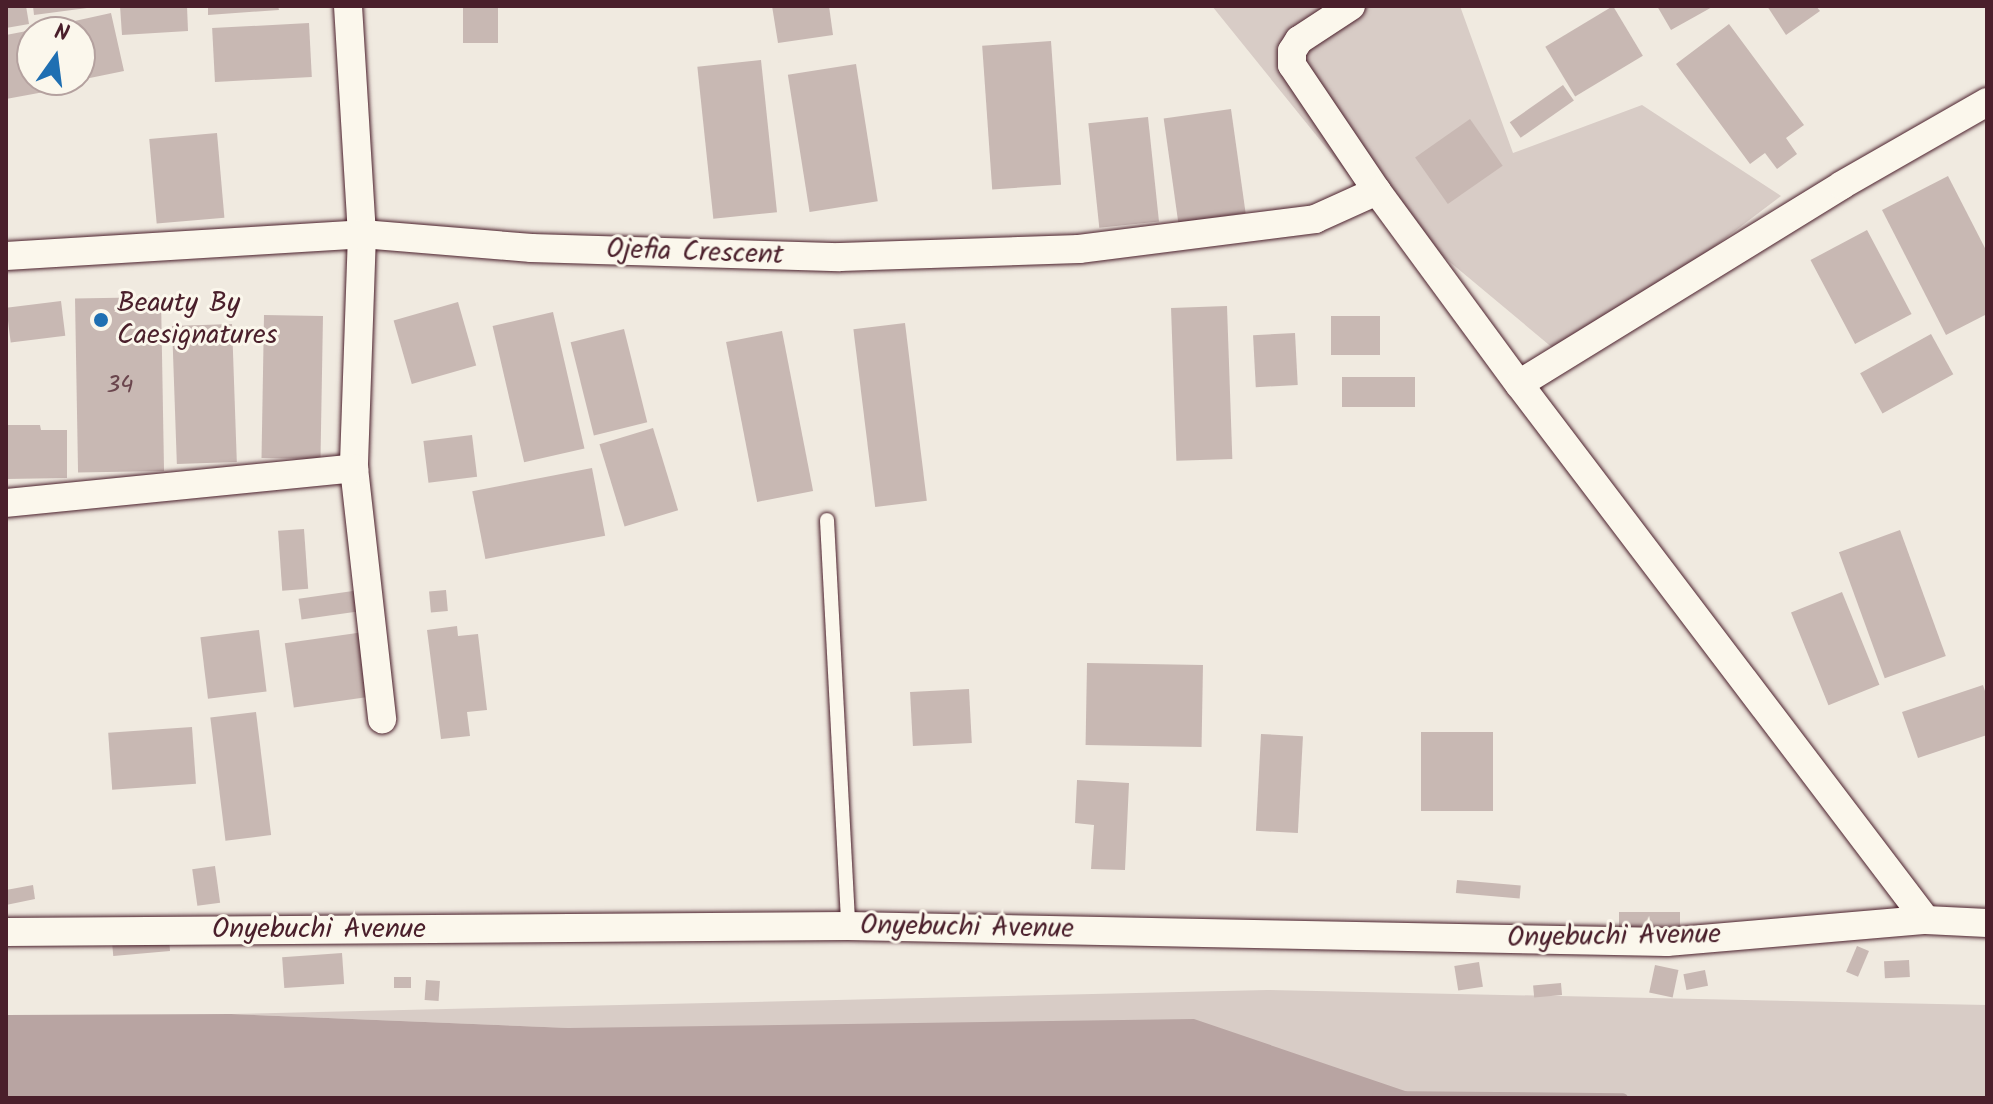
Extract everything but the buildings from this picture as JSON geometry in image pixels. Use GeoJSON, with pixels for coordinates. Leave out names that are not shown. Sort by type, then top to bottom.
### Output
{"type":"FeatureCollection","features":[{"type":"Feature","properties":{"kind":"street"},"geometry":{"type":"LineString","coordinates":[[348,6],[362,234],[354,468],[382,719]]}},
{"type":"Feature","properties":{"kind":"street"},"geometry":{"type":"LineString","coordinates":[[1351,6],[1299,40],[1292,51],[1292,65],[1374,193],[1926,920]]}},
{"type":"Feature","properties":{"kind":"street"},"geometry":{"type":"LineString","coordinates":[[1519,384],[1842,185],[1987,102]]}},
{"type":"Feature","properties":{"kind":"street","name":"Ojefia Crescent"},"geometry":{"type":"LineString","coordinates":[[6,256],[362,234],[531,248],[840,257],[1079,249],[1315,219],[1374,193]]}},
{"type":"Feature","properties":{"kind":"street"},"geometry":{"type":"LineString","coordinates":[[6,503],[354,468]]}},
{"type":"Feature","properties":{"kind":"street","name":"Onyebuchi Avenue"},"geometry":{"type":"LineString","coordinates":[[6,932],[848,926],[1667,942],[1926,920],[1987,923]]}},
{"type":"Feature","properties":{"kind":"lane"},"geometry":{"type":"LineString","coordinates":[[827,520],[848,926]]}},
{"type":"Feature","properties":{"kind":"shaded area"},"geometry":{"type":"Polygon","coordinates":[[[1212,6],[1460,6],[1513,153],[1642,105],[1781,196],[1566,359],[1354,182],[1212,6]]]}},
{"type":"Feature","properties":{"kind":"shaded area"},"geometry":{"type":"Polygon","coordinates":[[[1267,990],[1987,1005],[1987,1098],[1380,1098],[1406,1093],[569,1028],[231,1014],[1267,990]]]}},
{"type":"Feature","properties":{"kind":"shaded area"},"geometry":{"type":"Polygon","coordinates":[[[231,1014],[569,1028],[1194,1019],[1408,1092],[1380,1098],[6,1098],[6,1015],[231,1014]]]}},
{"type":"Feature","properties":{"kind":"waterway"},"geometry":{"type":"LineString","coordinates":[[1377,1096],[1623,1098]]}},
{"type":"Feature","properties":{"kind":"place","name":"Beauty By Caesignatures"},"geometry":{"type":"Point","coordinates":[101,320]}}]}
